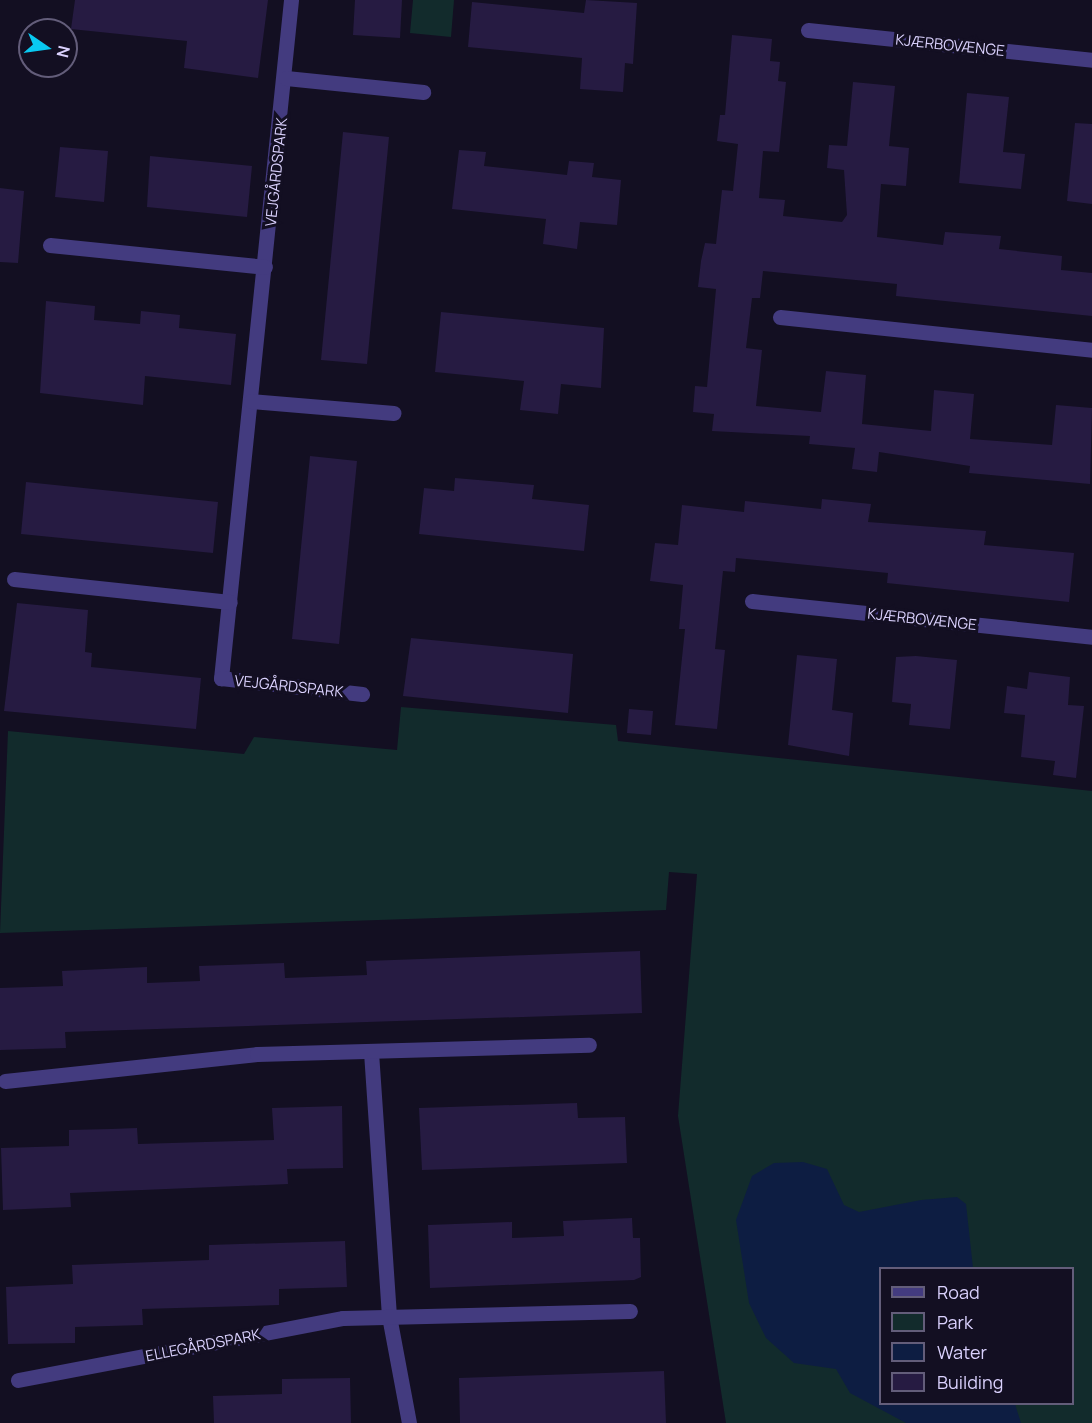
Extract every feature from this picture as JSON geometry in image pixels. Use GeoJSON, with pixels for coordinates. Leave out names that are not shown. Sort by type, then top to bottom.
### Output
{"type":"FeatureCollection","features":[{"type":"Feature","properties":{"kind":"street","name":"VEJGÅRDSPARK"},"geometry":{"type":"LineString","coordinates":[[291,0],[286,78],[221,678],[362,694]]}},
{"type":"Feature","properties":{"kind":"street","name":"KJÆRBOVÆNGE"},"geometry":{"type":"LineString","coordinates":[[808,30],[1092,60]]}},
{"type":"Feature","properties":{"kind":"street"},"geometry":{"type":"LineString","coordinates":[[286,78],[423,92]]}},
{"type":"Feature","properties":{"kind":"street"},"geometry":{"type":"LineString","coordinates":[[50,245],[265,267]]}},
{"type":"Feature","properties":{"kind":"street"},"geometry":{"type":"LineString","coordinates":[[780,317],[1092,350]]}},
{"type":"Feature","properties":{"kind":"street"},"geometry":{"type":"LineString","coordinates":[[251,401],[393,413]]}},
{"type":"Feature","properties":{"kind":"street"},"geometry":{"type":"LineString","coordinates":[[14,579],[230,602]]}},
{"type":"Feature","properties":{"kind":"street","name":"KJÆRBOVÆNGE"},"geometry":{"type":"LineString","coordinates":[[752,601],[1092,637]]}},
{"type":"Feature","properties":{"kind":"street"},"geometry":{"type":"LineString","coordinates":[[5,1081],[257,1054],[589,1045]]}},
{"type":"Feature","properties":{"kind":"street"},"geometry":{"type":"LineString","coordinates":[[371,1052],[388,1316],[409,1423]]}},
{"type":"Feature","properties":{"kind":"street","name":"ELLEGÅRDSPARK"},"geometry":{"type":"LineString","coordinates":[[18,1380],[343,1318],[630,1311]]}},
{"type":"Feature","properties":{"kind":"green space"},"geometry":{"type":"Polygon","coordinates":[[[413,0],[454,0],[451,37],[410,33],[413,0]]]}},
{"type":"Feature","properties":{"kind":"green space"},"geometry":{"type":"Polygon","coordinates":[[[401,707],[616,725],[618,741],[1092,791],[1092,1423],[726,1423],[678,1116],[697,874],[669,872],[666,910],[0,933],[8,731],[244,754],[254,737],[397,750],[401,707]]]}},
{"type":"Feature","properties":{"kind":"water"},"geometry":{"type":"Polygon","coordinates":[[[803,1162],[827,1169],[844,1205],[859,1212],[921,1200],[957,1197],[966,1204],[973,1267],[879,1267],[879,1405],[1015,1405],[1021,1423],[906,1423],[850,1393],[836,1369],[794,1363],[766,1338],[749,1303],[736,1220],[752,1176],[774,1163],[803,1162]]]}},
{"type":"Feature","properties":{"kind":"building"},"geometry":{"type":"Polygon","coordinates":[[[75,0],[268,0],[258,78],[184,68],[187,41],[78,30],[78,18],[73,18],[75,0]]]}},
{"type":"Feature","properties":{"kind":"building"},"geometry":{"type":"Polygon","coordinates":[[[355,0],[402,0],[400,38],[353,35],[355,0]]]}},
{"type":"Feature","properties":{"kind":"building"},"geometry":{"type":"Polygon","coordinates":[[[586,0],[637,3],[633,64],[625,63],[623,92],[580,89],[582,58],[468,47],[472,2],[584,13],[586,0]]]}},
{"type":"Feature","properties":{"kind":"building"},"geometry":{"type":"Polygon","coordinates":[[[732,35],[772,39],[770,61],[780,62],[778,81],[786,82],[779,152],[763,151],[759,198],[785,200],[783,216],[842,222],[847,215],[844,170],[827,168],[829,145],[847,146],[853,82],[895,86],[889,146],[909,148],[906,186],[881,184],[877,237],[943,245],[945,232],[1001,236],[999,249],[1062,256],[1061,270],[1092,273],[1092,316],[896,296],[897,284],[763,271],[760,298],[752,298],[746,348],[762,350],[756,406],[821,412],[826,371],[866,375],[862,424],[931,431],[934,390],[974,394],[970,439],[1052,445],[1056,405],[1092,408],[1090,484],[969,473],[970,466],[879,452],[877,472],[852,469],[855,448],[809,444],[810,436],[712,431],[714,414],[693,412],[695,386],[707,387],[716,289],[698,287],[701,261],[705,243],[716,244],[722,190],[733,191],[738,144],[717,141],[720,115],[725,115],[732,35]]]}},
{"type":"Feature","properties":{"kind":"building"},"geometry":{"type":"Polygon","coordinates":[[[967,93],[1009,97],[1003,152],[1025,154],[1021,189],[959,183],[967,93]]]}},
{"type":"Feature","properties":{"kind":"building"},"geometry":{"type":"Polygon","coordinates":[[[1075,123],[1092,124],[1092,204],[1067,201],[1075,123]]]}},
{"type":"Feature","properties":{"kind":"building"},"geometry":{"type":"Polygon","coordinates":[[[343,132],[389,137],[367,364],[321,360],[343,132]]]}},
{"type":"Feature","properties":{"kind":"building"},"geometry":{"type":"Polygon","coordinates":[[[60,147],[108,151],[104,202],[55,197],[60,147]]]}},
{"type":"Feature","properties":{"kind":"building"},"geometry":{"type":"Polygon","coordinates":[[[459,150],[486,152],[484,166],[567,175],[569,161],[594,163],[592,177],[621,180],[617,225],[580,222],[577,249],[543,244],[546,219],[452,209],[459,150]]]}},
{"type":"Feature","properties":{"kind":"building"},"geometry":{"type":"Polygon","coordinates":[[[150,156],[252,166],[247,217],[147,207],[150,156]]]}},
{"type":"Feature","properties":{"kind":"building"},"geometry":{"type":"Polygon","coordinates":[[[0,188],[24,191],[18,263],[0,262],[0,188]]]}},
{"type":"Feature","properties":{"kind":"building"},"geometry":{"type":"Polygon","coordinates":[[[46,301],[95,306],[94,320],[140,324],[141,311],[180,315],[179,328],[236,334],[231,385],[145,376],[143,405],[40,393],[46,301]]]}},
{"type":"Feature","properties":{"kind":"building"},"geometry":{"type":"Polygon","coordinates":[[[441,312],[604,328],[601,388],[561,384],[558,414],[520,410],[524,381],[435,372],[441,312]]]}},
{"type":"Feature","properties":{"kind":"building"},"geometry":{"type":"Polygon","coordinates":[[[310,456],[357,461],[339,644],[292,639],[310,456]]]}},
{"type":"Feature","properties":{"kind":"building"},"geometry":{"type":"Polygon","coordinates":[[[455,478],[534,485],[532,499],[589,505],[584,551],[419,534],[424,488],[454,491],[455,478]]]}},
{"type":"Feature","properties":{"kind":"building"},"geometry":{"type":"Polygon","coordinates":[[[26,482],[218,502],[213,553],[21,534],[26,482]]]}},
{"type":"Feature","properties":{"kind":"building"},"geometry":{"type":"Polygon","coordinates":[[[822,499],[871,504],[868,522],[986,531],[984,545],[1074,553],[1069,602],[887,583],[888,573],[736,558],[735,572],[723,571],[715,649],[725,650],[717,729],[675,725],[685,629],[679,629],[683,585],[650,581],[655,543],[678,545],[682,505],[744,512],[745,501],[821,509],[822,499]]]}},
{"type":"Feature","properties":{"kind":"building"},"geometry":{"type":"Polygon","coordinates":[[[17,603],[88,610],[85,652],[92,653],[91,667],[201,678],[196,729],[4,711],[17,603]]]}},
{"type":"Feature","properties":{"kind":"building"},"geometry":{"type":"Polygon","coordinates":[[[411,638],[573,654],[568,713],[403,696],[411,638]]]}},
{"type":"Feature","properties":{"kind":"building"},"geometry":{"type":"Polygon","coordinates":[[[797,655],[837,659],[832,710],[853,713],[849,756],[788,745],[797,655]]]}},
{"type":"Feature","properties":{"kind":"building"},"geometry":{"type":"Polygon","coordinates":[[[916,656],[957,660],[950,729],[909,725],[911,704],[892,702],[896,657],[916,656]]]}},
{"type":"Feature","properties":{"kind":"building"},"geometry":{"type":"Polygon","coordinates":[[[1029,672],[1070,677],[1068,705],[1084,706],[1076,778],[1053,775],[1055,761],[1021,757],[1025,715],[1004,713],[1007,686],[1027,689],[1029,672]]]}},
{"type":"Feature","properties":{"kind":"building"},"geometry":{"type":"Polygon","coordinates":[[[629,709],[653,711],[651,735],[627,733],[629,709]]]}},
{"type":"Feature","properties":{"kind":"building"},"geometry":{"type":"Polygon","coordinates":[[[640,951],[642,1013],[65,1032],[66,1048],[0,1050],[0,988],[63,986],[62,971],[147,967],[147,983],[200,981],[199,966],[284,963],[285,978],[367,975],[366,961],[640,951]]]}},
{"type":"Feature","properties":{"kind":"building"},"geometry":{"type":"Polygon","coordinates":[[[577,1103],[578,1118],[625,1117],[627,1163],[422,1170],[419,1108],[577,1103]]]}},
{"type":"Feature","properties":{"kind":"building"},"geometry":{"type":"Polygon","coordinates":[[[342,1106],[343,1168],[287,1169],[288,1184],[70,1193],[71,1207],[3,1210],[1,1148],[69,1146],[69,1130],[137,1128],[138,1144],[274,1140],[272,1108],[342,1106]]]}},
{"type":"Feature","properties":{"kind":"building"},"geometry":{"type":"Polygon","coordinates":[[[632,1218],[633,1238],[640,1238],[641,1277],[634,1280],[430,1288],[428,1225],[512,1222],[512,1238],[564,1236],[563,1221],[632,1218]]]}},
{"type":"Feature","properties":{"kind":"building"},"geometry":{"type":"Polygon","coordinates":[[[345,1241],[347,1287],[279,1289],[279,1305],[142,1309],[143,1325],[75,1327],[75,1343],[8,1344],[6,1287],[73,1284],[72,1265],[209,1260],[209,1245],[345,1241]]]}},
{"type":"Feature","properties":{"kind":"building"},"geometry":{"type":"Polygon","coordinates":[[[664,1371],[666,1423],[460,1423],[459,1378],[664,1371]]]}},
{"type":"Feature","properties":{"kind":"building"},"geometry":{"type":"Polygon","coordinates":[[[350,1378],[351,1423],[214,1423],[213,1396],[282,1394],[282,1379],[350,1378]]]}}]}
